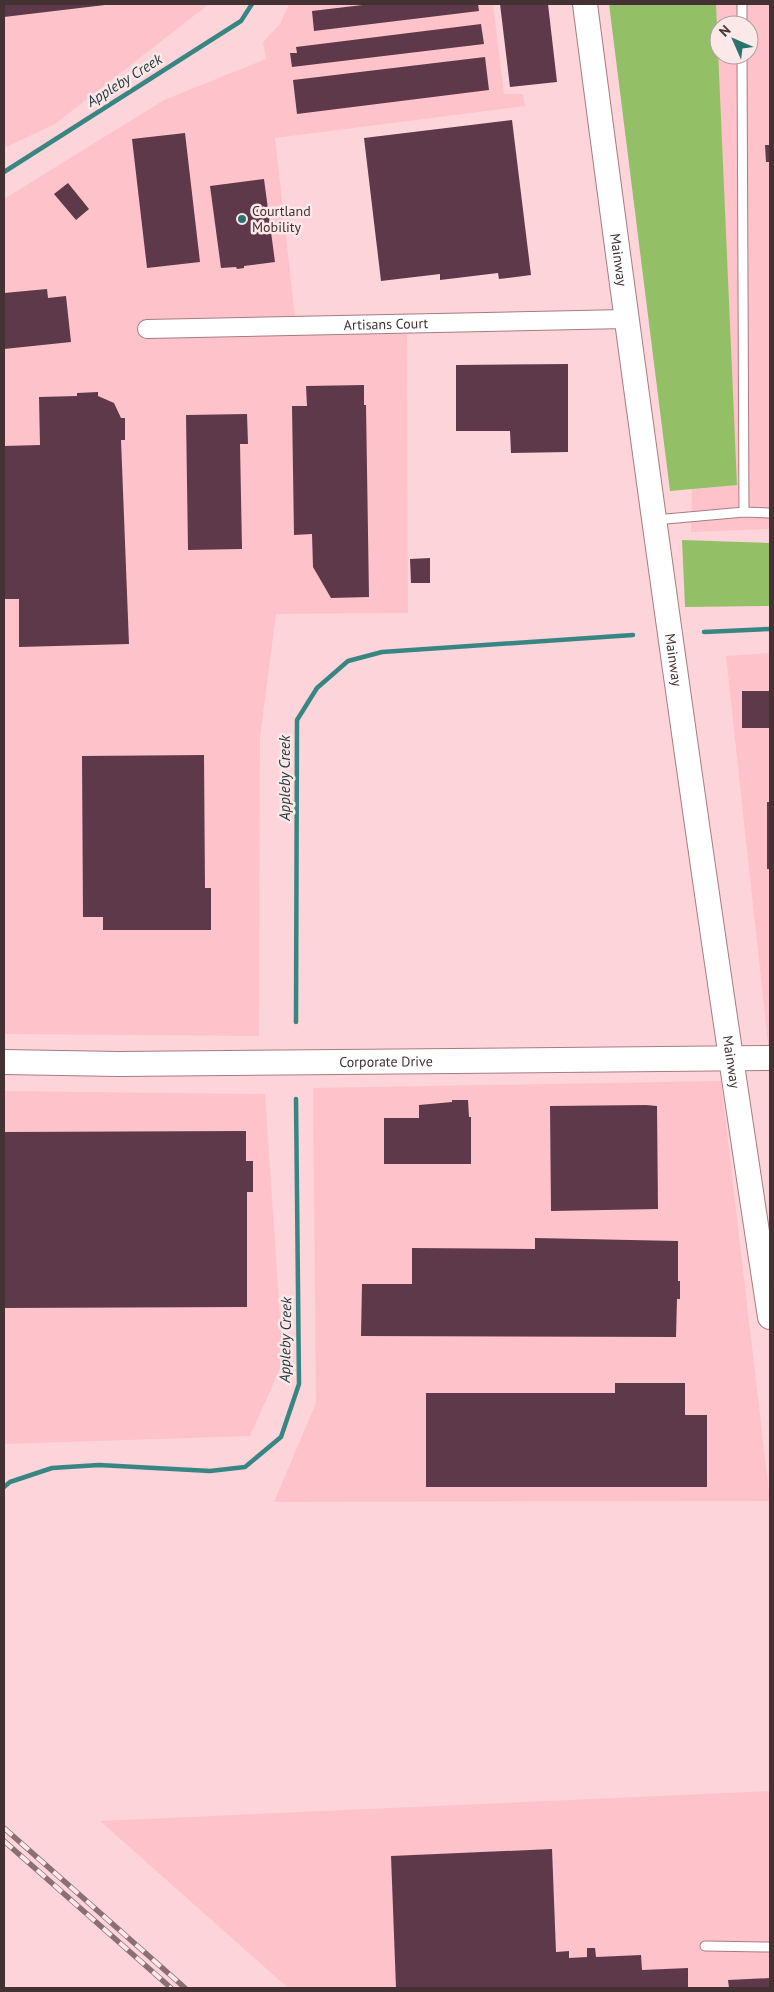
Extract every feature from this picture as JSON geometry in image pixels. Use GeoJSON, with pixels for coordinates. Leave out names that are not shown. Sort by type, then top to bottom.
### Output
{"type":"FeatureCollection","features":[{"type":"Feature","properties":{"kind":"street","name":"Mainway"},"geometry":{"type":"LineString","coordinates":[[586,4],[626,318],[731,1059],[770,1317]]}},
{"type":"Feature","properties":{"kind":"street","name":"Artisans Court"},"geometry":{"type":"LineString","coordinates":[[147,329],[626,318]]}},
{"type":"Feature","properties":{"kind":"street","name":"Corporate Drive"},"geometry":{"type":"LineString","coordinates":[[4,1062],[129,1064],[770,1058]]}},
{"type":"Feature","properties":{"kind":"lane"},"geometry":{"type":"LineString","coordinates":[[742,65],[744,512]]}},
{"type":"Feature","properties":{"kind":"lane"},"geometry":{"type":"LineString","coordinates":[[655,520],[744,512],[770,513]]}},
{"type":"Feature","properties":{"kind":"lane"},"geometry":{"type":"LineString","coordinates":[[705,1946],[770,1946]]}},
{"type":"Feature","properties":{"kind":"shaded area"},"geometry":{"type":"Polygon","coordinates":[[[4,4],[209,4],[55,124],[4,148],[4,4]]]}},
{"type":"Feature","properties":{"kind":"shaded area"},"geometry":{"type":"Polygon","coordinates":[[[289,4],[493,4],[504,94],[523,94],[525,106],[275,138],[297,335],[407,334],[408,613],[276,614],[260,737],[259,1036],[4,1034],[4,199],[164,100],[266,59],[263,42],[280,24],[289,4]]]}},
{"type":"Feature","properties":{"kind":"shaded area"},"geometry":{"type":"Polygon","coordinates":[[[701,4],[770,4],[770,529],[691,532],[701,4]]]}},
{"type":"Feature","properties":{"kind":"shaded area"},"geometry":{"type":"Polygon","coordinates":[[[770,653],[770,1062],[726,656],[770,653]]]}},
{"type":"Feature","properties":{"kind":"shaded area"},"geometry":{"type":"Polygon","coordinates":[[[721,1081],[770,1501],[274,1502],[316,1403],[313,1088],[721,1081]]]}},
{"type":"Feature","properties":{"kind":"shaded area"},"geometry":{"type":"Polygon","coordinates":[[[4,1091],[265,1094],[283,1362],[250,1436],[4,1444],[4,1091]]]}},
{"type":"Feature","properties":{"kind":"shaded area"},"geometry":{"type":"Polygon","coordinates":[[[770,1791],[770,1988],[288,1988],[100,1821],[770,1791]]]}},
{"type":"Feature","properties":{"kind":"green space"},"geometry":{"type":"Polygon","coordinates":[[[609,4],[716,4],[716,15],[709,15],[709,65],[719,65],[737,485],[670,491],[609,4]]]}},
{"type":"Feature","properties":{"kind":"green space"},"geometry":{"type":"Polygon","coordinates":[[[682,540],[770,543],[770,606],[685,607],[682,540]]]}},
{"type":"Feature","properties":{"kind":"building"},"geometry":{"type":"Polygon","coordinates":[[[4,4],[105,4],[105,5],[4,17],[4,4]]]}},
{"type":"Feature","properties":{"kind":"building"},"geometry":{"type":"Polygon","coordinates":[[[371,4],[478,4],[479,11],[314,31],[312,11],[371,4]]]}},
{"type":"Feature","properties":{"kind":"building"},"geometry":{"type":"Polygon","coordinates":[[[500,4],[548,4],[557,82],[510,87],[500,4]]]}},
{"type":"Feature","properties":{"kind":"building"},"geometry":{"type":"Polygon","coordinates":[[[481,24],[484,44],[292,67],[290,53],[297,53],[296,47],[481,24]]]}},
{"type":"Feature","properties":{"kind":"building"},"geometry":{"type":"Polygon","coordinates":[[[485,57],[489,90],[297,114],[293,80],[485,57]]]}},
{"type":"Feature","properties":{"kind":"building"},"geometry":{"type":"Polygon","coordinates":[[[512,120],[531,275],[499,279],[498,273],[440,280],[440,274],[381,281],[364,138],[512,120]]]}},
{"type":"Feature","properties":{"kind":"building"},"geometry":{"type":"Polygon","coordinates":[[[185,133],[200,262],[147,268],[132,139],[185,133]]]}},
{"type":"Feature","properties":{"kind":"building"},"geometry":{"type":"Polygon","coordinates":[[[765,145],[770,145],[770,162],[766,162],[765,145]]]}},
{"type":"Feature","properties":{"kind":"building","name":"Courtland Mobility"},"geometry":{"type":"Polygon","coordinates":[[[264,179],[275,262],[244,266],[244,268],[237,269],[236,267],[221,268],[210,186],[264,179]]]}},
{"type":"Feature","properties":{"kind":"building"},"geometry":{"type":"Polygon","coordinates":[[[68,183],[89,209],[76,220],[54,194],[68,183]]]}},
{"type":"Feature","properties":{"kind":"building"},"geometry":{"type":"Polygon","coordinates":[[[47,289],[48,298],[66,296],[71,342],[4,349],[4,293],[47,289]]]}},
{"type":"Feature","properties":{"kind":"building"},"geometry":{"type":"Polygon","coordinates":[[[568,364],[568,452],[511,453],[510,431],[456,431],[456,365],[568,364]]]}},
{"type":"Feature","properties":{"kind":"building"},"geometry":{"type":"Polygon","coordinates":[[[364,385],[364,405],[366,405],[369,597],[331,598],[313,567],[312,534],[294,535],[292,406],[307,406],[306,386],[364,385]]]}},
{"type":"Feature","properties":{"kind":"building"},"geometry":{"type":"Polygon","coordinates":[[[98,392],[98,396],[114,403],[121,418],[125,418],[125,440],[121,440],[129,644],[19,647],[19,599],[4,599],[4,446],[40,445],[39,397],[77,396],[77,393],[98,392]]]}},
{"type":"Feature","properties":{"kind":"building"},"geometry":{"type":"Polygon","coordinates":[[[247,414],[248,444],[240,444],[242,549],[188,550],[186,415],[247,414]]]}},
{"type":"Feature","properties":{"kind":"building"},"geometry":{"type":"Polygon","coordinates":[[[430,558],[430,583],[411,583],[410,559],[430,558]]]}},
{"type":"Feature","properties":{"kind":"building"},"geometry":{"type":"Polygon","coordinates":[[[742,691],[770,691],[770,728],[742,728],[742,691]]]}},
{"type":"Feature","properties":{"kind":"building"},"geometry":{"type":"Polygon","coordinates":[[[204,755],[205,888],[211,888],[211,930],[103,930],[103,917],[83,917],[82,756],[204,755]]]}},
{"type":"Feature","properties":{"kind":"building"},"geometry":{"type":"Polygon","coordinates":[[[767,802],[770,802],[770,869],[767,869],[767,802]]]}},
{"type":"Feature","properties":{"kind":"building"},"geometry":{"type":"Polygon","coordinates":[[[452,1100],[468,1100],[469,1117],[471,1117],[471,1164],[384,1164],[384,1118],[419,1118],[419,1105],[452,1102],[452,1100]]]}},
{"type":"Feature","properties":{"kind":"building"},"geometry":{"type":"Polygon","coordinates":[[[550,1106],[657,1106],[658,1209],[551,1211],[550,1106]]]}},
{"type":"Feature","properties":{"kind":"building"},"geometry":{"type":"Polygon","coordinates":[[[246,1131],[246,1161],[253,1161],[253,1192],[247,1192],[247,1307],[4,1308],[4,1132],[246,1131]]]}},
{"type":"Feature","properties":{"kind":"building"},"geometry":{"type":"Polygon","coordinates":[[[535,1238],[678,1241],[680,1299],[677,1299],[676,1337],[361,1336],[362,1284],[412,1284],[412,1248],[535,1249],[535,1238]]]}},
{"type":"Feature","properties":{"kind":"building"},"geometry":{"type":"Polygon","coordinates":[[[615,1383],[685,1383],[685,1415],[707,1415],[707,1487],[426,1487],[426,1393],[615,1393],[615,1383]]]}},
{"type":"Feature","properties":{"kind":"building"},"geometry":{"type":"Polygon","coordinates":[[[552,1849],[556,1952],[569,1951],[569,1958],[587,1957],[587,1948],[595,1948],[596,1957],[641,1955],[642,1970],[688,1968],[688,1988],[396,1988],[391,1856],[552,1849]]]}},
{"type":"Feature","properties":{"kind":"building"},"geometry":{"type":"Polygon","coordinates":[[[770,1978],[770,1988],[729,1988],[728,1980],[770,1978]]]}},
{"type":"Feature","properties":{"kind":"waterway","name":"Appleby Creek"},"geometry":{"type":"LineString","coordinates":[[4,172],[241,21],[252,4]]}},
{"type":"Feature","properties":{"kind":"waterway","name":"Appleby Creek"},"geometry":{"type":"LineString","coordinates":[[704,632],[770,629]]}},
{"type":"Feature","properties":{"kind":"waterway","name":"Appleby Creek"},"geometry":{"type":"LineString","coordinates":[[296,1022],[297,720],[317,688],[348,661],[382,652],[633,635]]}},
{"type":"Feature","properties":{"kind":"waterway","name":"Appleby Creek"},"geometry":{"type":"LineString","coordinates":[[4,1487],[10,1482],[52,1468],[99,1465],[210,1471],[245,1467],[281,1437],[299,1384],[296,1099]]}},
{"type":"Feature","properties":{"kind":"railway"},"geometry":{"type":"LineString","coordinates":[[4,1828],[185,1988]]}},
{"type":"Feature","properties":{"kind":"railway"},"geometry":{"type":"LineString","coordinates":[[4,1841],[171,1988]]}},
{"type":"Feature","properties":{"kind":"place","name":"Courtland Mobility"},"geometry":{"type":"Point","coordinates":[242,219]}}]}
